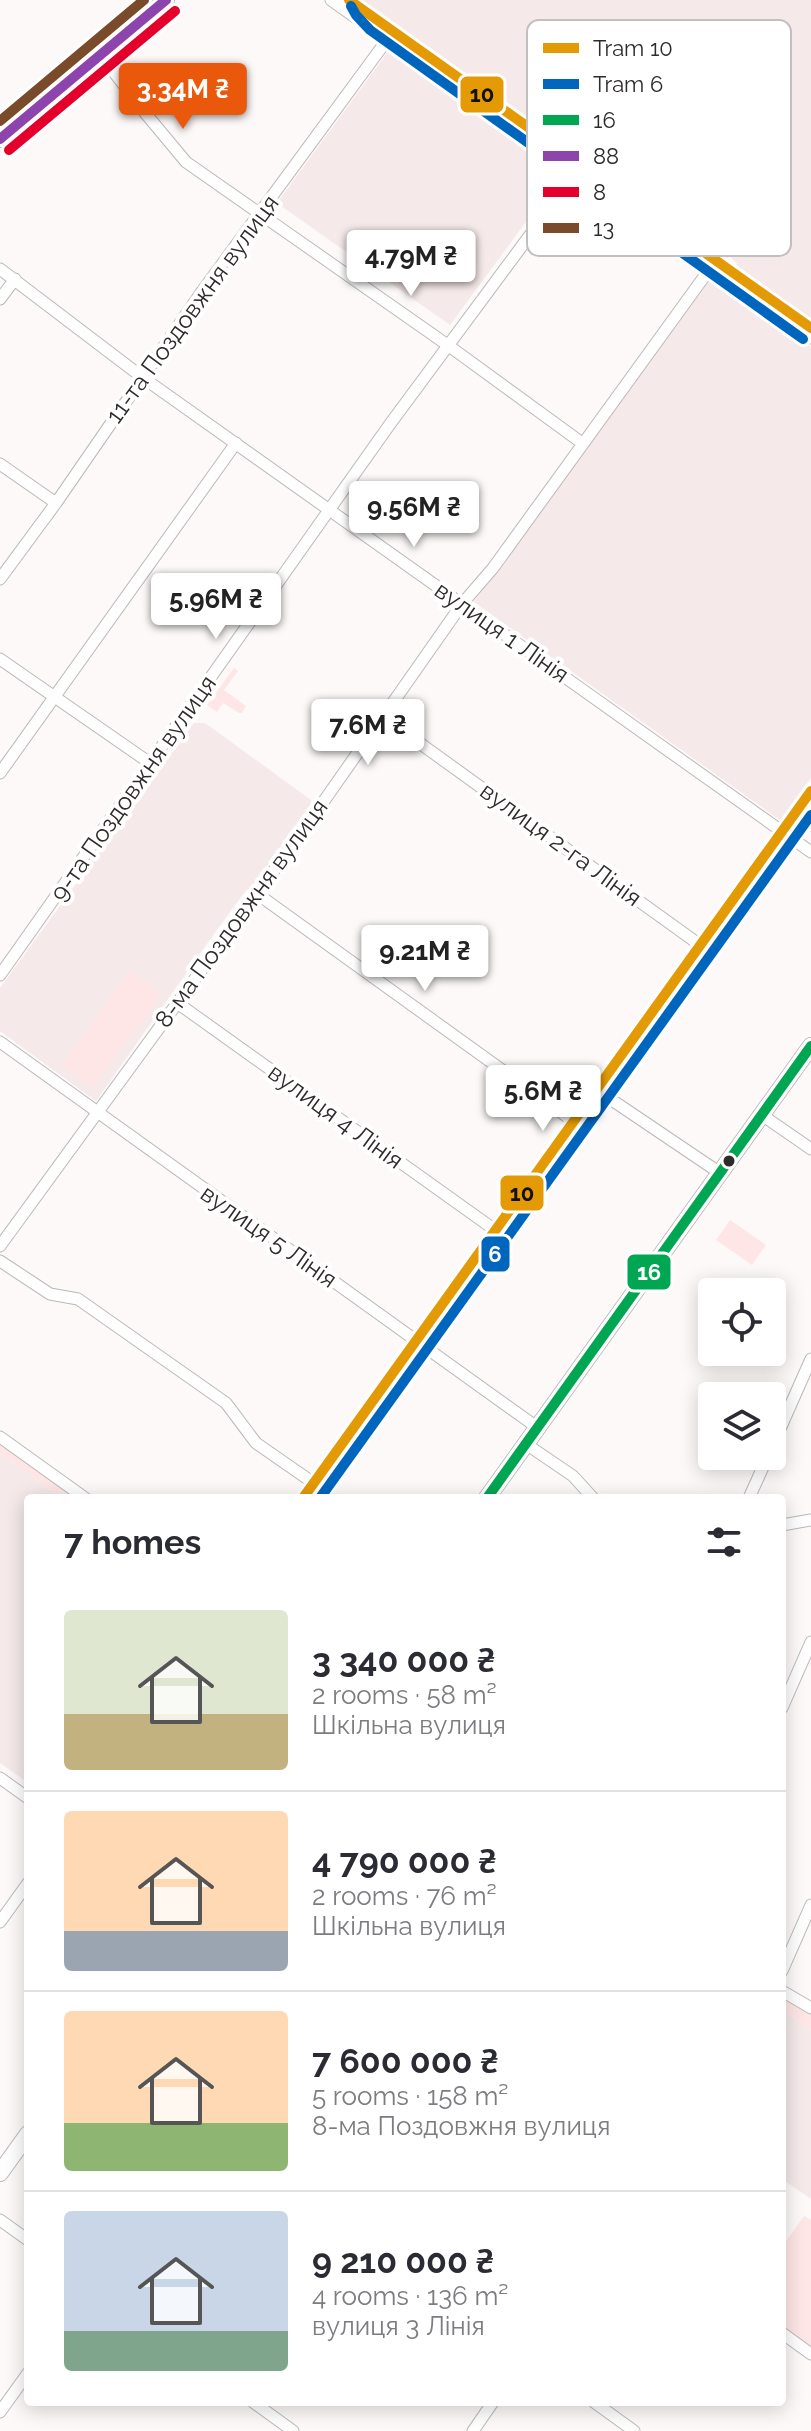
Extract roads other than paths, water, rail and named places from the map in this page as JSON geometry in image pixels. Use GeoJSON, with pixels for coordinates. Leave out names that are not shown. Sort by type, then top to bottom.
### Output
{"type":"FeatureCollection","features":[{"type":"Feature","properties":{"kind":"main road"},"geometry":{"type":"LineString","coordinates":[[0,139],[166,0]]}},
{"type":"Feature","properties":{"kind":"main road"},"geometry":{"type":"LineString","coordinates":[[490,1494],[811,1046]]}},
{"type":"Feature","properties":{"kind":"main road"},"geometry":{"type":"LineString","coordinates":[[0,2173],[24,2140]]}},
{"type":"Feature","properties":{"kind":"street"},"geometry":{"type":"LineString","coordinates":[[331,0],[527,139]]}},
{"type":"Feature","properties":{"kind":"street","name":"11-та Поздовжня вулиця"},"geometry":{"type":"LineString","coordinates":[[0,579],[142,377],[387,40]]}},
{"type":"Feature","properties":{"kind":"street"},"geometry":{"type":"LineString","coordinates":[[100,54],[186,162],[582,443]]}},
{"type":"Feature","properties":{"kind":"street","name":"9-та Поздовжня вулиця"},"geometry":{"type":"LineString","coordinates":[[0,975],[390,424],[527,240]]}},
{"type":"Feature","properties":{"kind":"street"},"geometry":{"type":"LineString","coordinates":[[690,256],[709,270],[721,272],[811,338]]}},
{"type":"Feature","properties":{"kind":"street","name":"вулиця 1 Лінія"},"geometry":{"type":"LineString","coordinates":[[0,269],[142,377],[811,852]]}},
{"type":"Feature","properties":{"kind":"street","name":"8-ма Поздовжня вулиця"},"geometry":{"type":"LineString","coordinates":[[0,1246],[305,828],[462,604],[493,568],[709,270]]}},
{"type":"Feature","properties":{"kind":"street"},"geometry":{"type":"LineString","coordinates":[[0,299],[15,279]]}},
{"type":"Feature","properties":{"kind":"street"},"geometry":{"type":"LineString","coordinates":[[0,773],[236,443]]}},
{"type":"Feature","properties":{"kind":"street"},"geometry":{"type":"LineString","coordinates":[[0,464],[56,503]]}},
{"type":"Feature","properties":{"kind":"street"},"geometry":{"type":"LineString","coordinates":[[0,659],[150,763]]}},
{"type":"Feature","properties":{"kind":"street","name":"вулиця 2-га Лінія"},"geometry":{"type":"LineString","coordinates":[[382,716],[700,945]]}},
{"type":"Feature","properties":{"kind":"street"},"geometry":{"type":"LineString","coordinates":[[308,1494],[811,790]]}},
{"type":"Feature","properties":{"kind":"street"},"geometry":{"type":"LineString","coordinates":[[256,893],[573,1121]]}},
{"type":"Feature","properties":{"kind":"street","name":"вулиця 4 Лінія"},"geometry":{"type":"LineString","coordinates":[[176,1002],[495,1230]]}},
{"type":"Feature","properties":{"kind":"street","name":"вулиця 5 Лінія"},"geometry":{"type":"LineString","coordinates":[[0,1042],[538,1428]]}},
{"type":"Feature","properties":{"kind":"street"},"geometry":{"type":"LineString","coordinates":[[597,1090],[720,1173]]}},
{"type":"Feature","properties":{"kind":"street"},"geometry":{"type":"LineString","coordinates":[[762,1115],[811,1149]]}},
{"type":"Feature","properties":{"kind":"street"},"geometry":{"type":"LineString","coordinates":[[0,1261],[50,1294],[78,1299],[226,1403],[256,1443],[315,1484]]}},
{"type":"Feature","properties":{"kind":"street"},"geometry":{"type":"LineString","coordinates":[[786,1415],[811,1359]]}},
{"type":"Feature","properties":{"kind":"street"},"geometry":{"type":"LineString","coordinates":[[0,1437],[79,1494]]}},
{"type":"Feature","properties":{"kind":"street"},"geometry":{"type":"LineString","coordinates":[[526,1444],[573,1476],[589,1494]]}},
{"type":"Feature","properties":{"kind":"street"},"geometry":{"type":"LineString","coordinates":[[751,1494],[762,1470]]}},
{"type":"Feature","properties":{"kind":"street"},"geometry":{"type":"LineString","coordinates":[[786,1524],[811,1520]]}},
{"type":"Feature","properties":{"kind":"street"},"geometry":{"type":"LineString","coordinates":[[786,1699],[811,1642]]}},
{"type":"Feature","properties":{"kind":"street"},"geometry":{"type":"LineString","coordinates":[[0,1778],[24,1795]]}},
{"type":"Feature","properties":{"kind":"street"},"geometry":{"type":"LineString","coordinates":[[0,1922],[24,1889]]}},
{"type":"Feature","properties":{"kind":"street"},"geometry":{"type":"LineString","coordinates":[[786,1962],[811,1905]]}},
{"type":"Feature","properties":{"kind":"street"},"geometry":{"type":"LineString","coordinates":[[786,1993],[811,2008]]}},
{"type":"Feature","properties":{"kind":"street"},"geometry":{"type":"LineString","coordinates":[[0,2220],[24,2237]]}},
{"type":"Feature","properties":{"kind":"street"},"geometry":{"type":"LineString","coordinates":[[786,2336],[811,2354]]}},
{"type":"Feature","properties":{"kind":"street"},"geometry":{"type":"LineString","coordinates":[[0,2412],[24,2379]]}},
{"type":"Feature","properties":{"kind":"street"},"geometry":{"type":"LineString","coordinates":[[259,2406],[293,2431]]}},
{"type":"Feature","properties":{"kind":"street"},"geometry":{"type":"LineString","coordinates":[[473,2431],[490,2406]]}},
{"type":"Feature","properties":{"kind":"street"},"geometry":{"type":"LineString","coordinates":[[600,2406],[634,2431]]}},
{"type":"Feature","properties":{"kind":"tram line","name":"10"},"geometry":{"type":"LineString","coordinates":[[349,0],[527,126]]}},
{"type":"Feature","properties":{"kind":"tram line","name":"6"},"geometry":{"type":"LineString","coordinates":[[351,6],[370,30],[527,142]]}},
{"type":"Feature","properties":{"kind":"tram line","name":"6"},"geometry":{"type":"LineString","coordinates":[[687,256],[803,339]]}},
{"type":"Feature","properties":{"kind":"tram line","name":"10"},"geometry":{"type":"LineString","coordinates":[[710,256],[811,328]]}},
{"type":"Feature","properties":{"kind":"tram line","name":"10"},"geometry":{"type":"LineString","coordinates":[[306,1494],[811,791]]}},
{"type":"Feature","properties":{"kind":"tram line","name":"6"},"geometry":{"type":"LineString","coordinates":[[323,1494],[811,815]]}}]}
